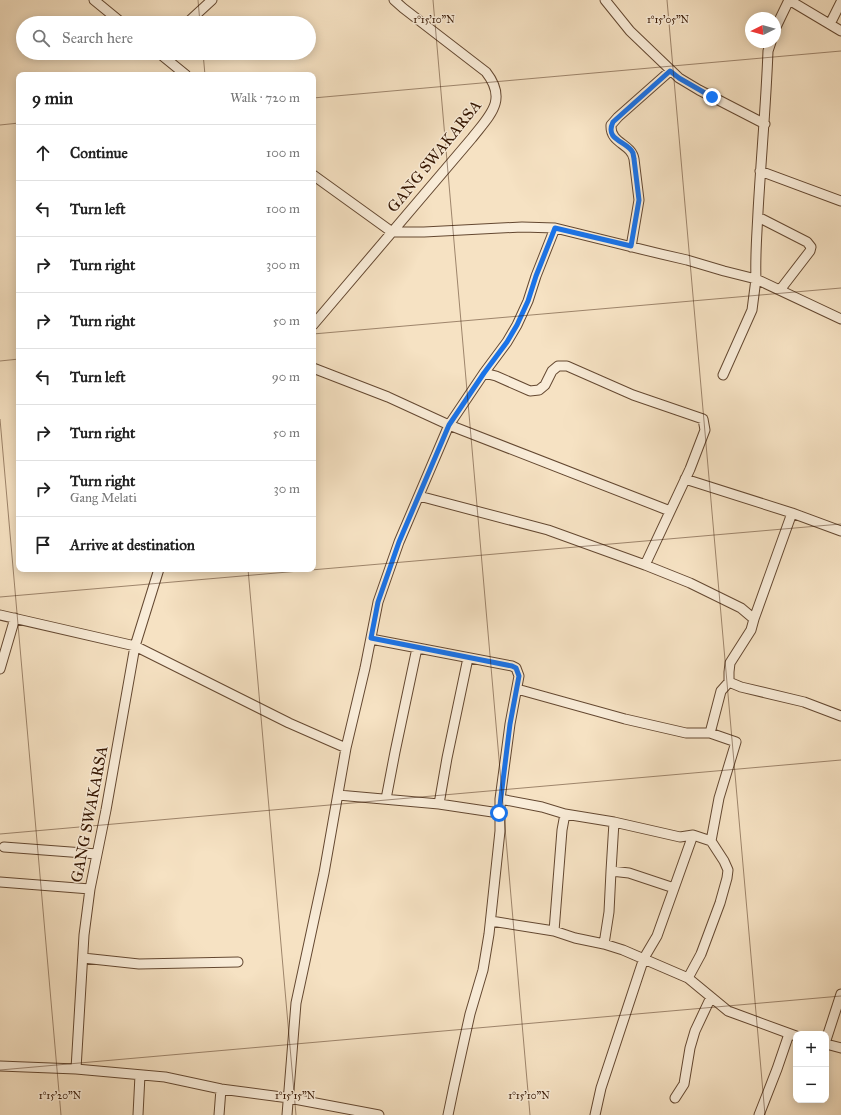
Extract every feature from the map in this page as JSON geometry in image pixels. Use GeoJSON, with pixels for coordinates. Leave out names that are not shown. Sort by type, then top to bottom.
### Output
{"type":"FeatureCollection","features":[{"type":"Feature","properties":{"kind":"street"},"geometry":{"type":"LineString","coordinates":[[94,0],[113,16]]}},
{"type":"Feature","properties":{"kind":"street"},"geometry":{"type":"LineString","coordinates":[[195,16],[212,0]]}},
{"type":"Feature","properties":{"kind":"street","name":"GANG SWAKARSA"},"geometry":{"type":"LineString","coordinates":[[316,321],[490,116],[496,104],[496,91],[493,81],[486,72],[394,0]]}},
{"type":"Feature","properties":{"kind":"street"},"geometry":{"type":"LineString","coordinates":[[604,0],[630,31],[679,78],[765,124]]}},
{"type":"Feature","properties":{"kind":"street"},"geometry":{"type":"LineString","coordinates":[[781,17],[789,0],[841,31]]}},
{"type":"Feature","properties":{"kind":"street"},"geometry":{"type":"LineString","coordinates":[[830,24],[841,2]]}},
{"type":"Feature","properties":{"kind":"street"},"geometry":{"type":"LineString","coordinates":[[723,375],[752,310],[756,279],[755,262],[760,172],[765,124],[769,48]]}},
{"type":"Feature","properties":{"kind":"street"},"geometry":{"type":"LineString","coordinates":[[168,60],[182,72]]}},
{"type":"Feature","properties":{"kind":"street"},"geometry":{"type":"LineString","coordinates":[[631,246],[639,200],[633,153],[614,138],[611,125],[670,71]]}},
{"type":"Feature","properties":{"kind":"street"},"geometry":{"type":"LineString","coordinates":[[760,172],[841,201]]}},
{"type":"Feature","properties":{"kind":"street"},"geometry":{"type":"LineString","coordinates":[[316,176],[392,232],[424,232],[522,226],[555,228],[687,260],[756,279],[841,319]]}},
{"type":"Feature","properties":{"kind":"street"},"geometry":{"type":"LineString","coordinates":[[758,217],[808,242],[811,247],[810,251],[780,290]]}},
{"type":"Feature","properties":{"kind":"street"},"geometry":{"type":"LineString","coordinates":[[287,1115],[296,1003],[324,873],[346,748],[378,602],[399,542],[449,425],[507,342],[517,325],[528,301],[555,228]]}},
{"type":"Feature","properties":{"kind":"street"},"geometry":{"type":"LineString","coordinates":[[484,373],[496,376],[530,391],[539,390],[545,385],[552,371],[558,366],[567,366],[634,395],[702,419],[705,430],[690,470],[645,565]]}},
{"type":"Feature","properties":{"kind":"street"},"geometry":{"type":"LineString","coordinates":[[316,369],[388,397],[449,425],[670,511]]}},
{"type":"Feature","properties":{"kind":"street"},"geometry":{"type":"LineString","coordinates":[[685,479],[792,513],[841,531]]}},
{"type":"Feature","properties":{"kind":"street"},"geometry":{"type":"LineString","coordinates":[[419,496],[548,530],[645,565],[690,583],[741,608],[754,619]]}},
{"type":"Feature","properties":{"kind":"street"},"geometry":{"type":"LineString","coordinates":[[710,733],[721,691],[729,682],[730,663],[751,630],[792,513]]}},
{"type":"Feature","properties":{"kind":"street","name":"GANG SWAKARSA"},"geometry":{"type":"LineString","coordinates":[[76,1070],[84,935],[90,889],[106,810],[135,646],[158,572]]}},
{"type":"Feature","properties":{"kind":"street"},"geometry":{"type":"LineString","coordinates":[[0,615],[135,646],[289,723],[346,748]]}},
{"type":"Feature","properties":{"kind":"street"},"geometry":{"type":"LineString","coordinates":[[0,669],[15,618]]}},
{"type":"Feature","properties":{"kind":"street"},"geometry":{"type":"LineString","coordinates":[[371,638],[512,666],[516,668],[519,676],[510,724],[500,799],[500,831],[491,921],[484,970],[470,1014],[448,1115]]}},
{"type":"Feature","properties":{"kind":"street"},"geometry":{"type":"LineString","coordinates":[[386,799],[417,648]]}},
{"type":"Feature","properties":{"kind":"street"},"geometry":{"type":"LineString","coordinates":[[439,804],[468,658]]}},
{"type":"Feature","properties":{"kind":"street"},"geometry":{"type":"LineString","coordinates":[[729,682],[741,687],[804,702],[841,716]]}},
{"type":"Feature","properties":{"kind":"street"},"geometry":{"type":"LineString","coordinates":[[517,689],[625,719],[686,733],[710,733],[736,742],[719,798],[711,841]]}},
{"type":"Feature","properties":{"kind":"street"},"geometry":{"type":"LineString","coordinates":[[338,794],[439,804],[499,813]]}},
{"type":"Feature","properties":{"kind":"street"},"geometry":{"type":"LineString","coordinates":[[500,799],[542,807],[565,814],[614,822],[680,836],[693,835],[711,841],[724,861],[728,870],[728,878],[700,954],[688,978]]}},
{"type":"Feature","properties":{"kind":"street"},"geometry":{"type":"LineString","coordinates":[[554,931],[561,838],[565,814]]}},
{"type":"Feature","properties":{"kind":"street"},"geometry":{"type":"LineString","coordinates":[[604,944],[609,912],[614,822]]}},
{"type":"Feature","properties":{"kind":"street"},"geometry":{"type":"LineString","coordinates":[[595,1115],[601,1088],[644,958],[657,936],[693,835]]}},
{"type":"Feature","properties":{"kind":"street"},"geometry":{"type":"LineString","coordinates":[[4,847],[97,854]]}},
{"type":"Feature","properties":{"kind":"street"},"geometry":{"type":"LineString","coordinates":[[611,871],[629,873],[674,888]]}},
{"type":"Feature","properties":{"kind":"street"},"geometry":{"type":"LineString","coordinates":[[0,882],[90,889]]}},
{"type":"Feature","properties":{"kind":"street"},"geometry":{"type":"LineString","coordinates":[[491,921],[554,931],[576,938],[604,944],[644,958],[688,978],[728,1011],[792,1035],[759,1115]]}},
{"type":"Feature","properties":{"kind":"street"},"geometry":{"type":"LineString","coordinates":[[83,958],[139,964],[238,962]]}},
{"type":"Feature","properties":{"kind":"street"},"geometry":{"type":"LineString","coordinates":[[829,1031],[841,994]]}},
{"type":"Feature","properties":{"kind":"street"},"geometry":{"type":"LineString","coordinates":[[675,1098],[684,1084],[690,1048],[695,1031],[711,997]]}},
{"type":"Feature","properties":{"kind":"street"},"geometry":{"type":"LineString","coordinates":[[829,1045],[841,1048]]}},
{"type":"Feature","properties":{"kind":"street"},"geometry":{"type":"LineString","coordinates":[[0,1066],[76,1070],[165,1078],[222,1089],[289,1098],[379,1115]]}},
{"type":"Feature","properties":{"kind":"street"},"geometry":{"type":"LineString","coordinates":[[138,1115],[140,1075]]}},
{"type":"Feature","properties":{"kind":"street"},"geometry":{"type":"LineString","coordinates":[[219,1115],[222,1089]]}},
{"type":"Feature","properties":{"kind":"route"},"geometry":{"type":"LineString","coordinates":[[499,813],[510,724],[519,676],[518,671],[512,666],[371,638],[378,602],[399,542],[449,425],[507,342],[517,325],[528,301],[549,240],[555,228],[631,246],[639,200],[634,159],[631,150],[614,138],[611,125],[642,95],[670,71],[679,78],[712,97]]}}]}
